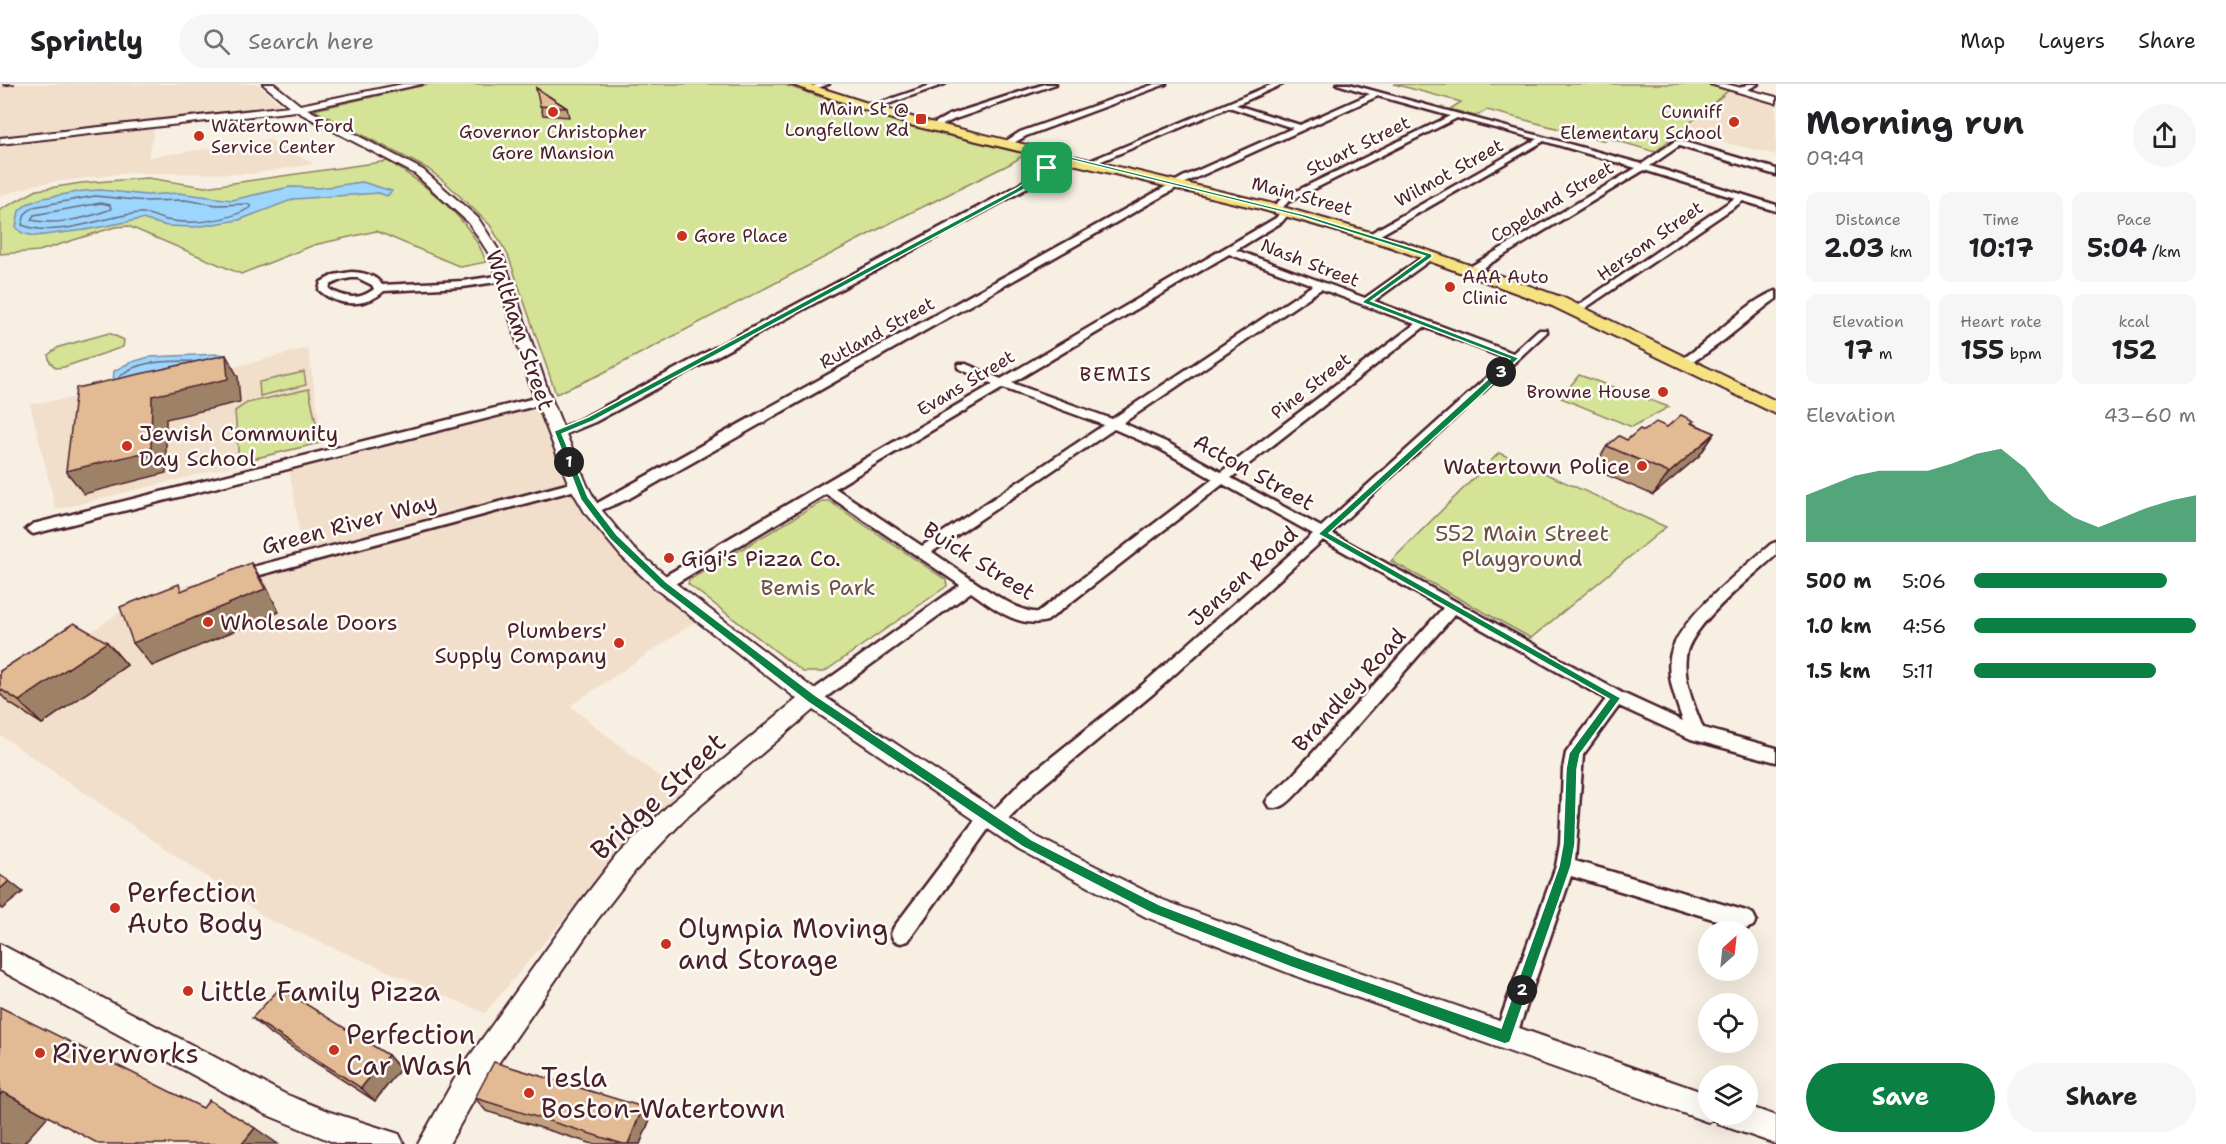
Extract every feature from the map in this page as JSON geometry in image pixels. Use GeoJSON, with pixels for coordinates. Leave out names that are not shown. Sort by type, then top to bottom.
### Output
{"type":"FeatureCollection","features":[{"type":"Feature","properties":{"kind":"main road","name":"Main Street"},"geometry":{"type":"LineString","coordinates":[[795,84],[933,126],[1281,210],[1372,236],[1472,270],[1578,310],[1776,408]]}},
{"type":"Feature","properties":{"kind":"street","name":"Waltham Street"},"geometry":{"type":"LineString","coordinates":[[268,84],[297,108],[399,160],[428,178],[474,221],[494,249],[543,400],[578,485],[592,510],[627,552],[663,584],[812,699],[991,820],[1055,859],[1155,909],[1291,961],[1698,1105]]}},
{"type":"Feature","properties":{"kind":"street"},"geometry":{"type":"LineString","coordinates":[[0,141],[297,108],[382,87],[417,84]]}},
{"type":"Feature","properties":{"kind":"street"},"geometry":{"type":"LineString","coordinates":[[809,89],[825,84]]}},
{"type":"Feature","properties":{"kind":"street"},"geometry":{"type":"LineString","coordinates":[[868,108],[941,84]]}},
{"type":"Feature","properties":{"kind":"street"},"geometry":{"type":"LineString","coordinates":[[933,126],[952,117],[1052,84]]}},
{"type":"Feature","properties":{"kind":"street"},"geometry":{"type":"LineString","coordinates":[[1007,143],[1023,134],[1162,84]]}},
{"type":"Feature","properties":{"kind":"street"},"geometry":{"type":"LineString","coordinates":[[1089,163],[1279,84]]}},
{"type":"Feature","properties":{"kind":"street"},"geometry":{"type":"LineString","coordinates":[[1341,84],[1643,167],[1776,208]]}},
{"type":"Feature","properties":{"kind":"street"},"geometry":{"type":"LineString","coordinates":[[1715,84],[1776,100]]}},
{"type":"Feature","properties":{"kind":"street"},"geometry":{"type":"LineString","coordinates":[[1740,90],[1754,84]]}},
{"type":"Feature","properties":{"kind":"street","name":"Rutland Street"},"geometry":{"type":"LineString","coordinates":[[592,510],[623,496],[1192,176],[1377,94]]}},
{"type":"Feature","properties":{"kind":"street"},"geometry":{"type":"LineString","coordinates":[[1229,105],[1300,128]]}},
{"type":"Feature","properties":{"kind":"street","name":"Stuart Street"},"geometry":{"type":"LineString","coordinates":[[1281,210],[1285,200],[1457,115]]}},
{"type":"Feature","properties":{"kind":"street","name":"Wilmot Street"},"geometry":{"type":"LineString","coordinates":[[1372,236],[1543,139]]}},
{"type":"Feature","properties":{"kind":"street","name":"Copeland Street"},"geometry":{"type":"LineString","coordinates":[[1472,270],[1643,167],[1678,143],[1776,172]]}},
{"type":"Feature","properties":{"kind":"street"},"geometry":{"type":"LineString","coordinates":[[557,433],[591,419],[1019,189],[1063,156]]}},
{"type":"Feature","properties":{"kind":"street","name":"Hersom Street"},"geometry":{"type":"LineString","coordinates":[[1578,310],[1741,198]]}},
{"type":"Feature","properties":{"kind":"street","name":"Evans Street"},"geometry":{"type":"LineString","coordinates":[[663,584],[1279,220],[1281,210]]}},
{"type":"Feature","properties":{"kind":"street","name":"Nash Street"},"geometry":{"type":"LineString","coordinates":[[1228,250],[1515,358]]}},
{"type":"Feature","properties":{"kind":"street"},"geometry":{"type":"LineString","coordinates":[[1366,302],[1430,256]]}},
{"type":"Feature","properties":{"kind":"street"},"geometry":{"type":"LineString","coordinates":[[380,288],[363,276],[351,274],[332,279],[324,287],[327,292],[340,299],[352,301],[369,297],[380,288],[463,284],[503,278]]}},
{"type":"Feature","properties":{"kind":"street"},"geometry":{"type":"LineString","coordinates":[[923,552],[1320,285]]}},
{"type":"Feature","properties":{"kind":"street"},"geometry":{"type":"LineString","coordinates":[[1683,363],[1695,356],[1748,311],[1776,294]]}},
{"type":"Feature","properties":{"kind":"street","name":"Pine Street"},"geometry":{"type":"LineString","coordinates":[[1222,478],[1423,323]]}},
{"type":"Feature","properties":{"kind":"street","name":"Jensen Road"},"geometry":{"type":"LineString","coordinates":[[900,934],[991,820],[1124,711],[1477,396],[1542,333]]}},
{"type":"Feature","properties":{"kind":"street","name":"Acton Street"},"geometry":{"type":"LineString","coordinates":[[962,366],[1000,384],[1113,423],[1164,446],[1616,698],[1665,722],[1697,734],[1776,755]]}},
{"type":"Feature","properties":{"kind":"street"},"geometry":{"type":"LineString","coordinates":[[33,529],[543,400]]}},
{"type":"Feature","properties":{"kind":"street","name":"Buick Street"},"geometry":{"type":"LineString","coordinates":[[825,488],[971,585],[1020,616],[1032,619],[1041,616],[1222,478]]}},
{"type":"Feature","properties":{"kind":"street","name":"Green River Way"},"geometry":{"type":"LineString","coordinates":[[220,582],[578,485]]}},
{"type":"Feature","properties":{"kind":"street"},"geometry":{"type":"LineString","coordinates":[[1697,734],[1680,682],[1678,655],[1680,645],[1691,628],[1776,547]]}},
{"type":"Feature","properties":{"kind":"street","name":"Bridge Street"},"geometry":{"type":"LineString","coordinates":[[433,1144],[469,1081],[588,912],[626,863],[679,810],[812,699],[971,585]]}},
{"type":"Feature","properties":{"kind":"street","name":"Brandley Road"},"geometry":{"type":"LineString","coordinates":[[1275,802],[1305,773],[1454,607]]}},
{"type":"Feature","properties":{"kind":"street"},"geometry":{"type":"LineString","coordinates":[[1505,1037],[1565,866],[1569,844],[1572,769],[1575,753],[1616,698]]}},
{"type":"Feature","properties":{"kind":"street"},"geometry":{"type":"LineString","coordinates":[[1565,866],[1746,920]]}},
{"type":"Feature","properties":{"kind":"street"},"geometry":{"type":"LineString","coordinates":[[0,956],[275,1104],[330,1127],[389,1144]]}},
{"type":"Feature","properties":{"kind":"street"},"geometry":{"type":"LineString","coordinates":[[1758,1125],[1776,1131]]}},
{"type":"Feature","properties":{"kind":"shaded area"},"geometry":{"type":"Polygon","coordinates":[[[0,84],[259,84],[281,105],[273,108],[0,140],[0,84]]]}},
{"type":"Feature","properties":{"kind":"shaded area","name":"Cunniff Elementary School"},"geometry":{"type":"Polygon","coordinates":[[[1729,90],[1776,104],[1776,155],[1681,132],[1729,90]]]}},
{"type":"Feature","properties":{"kind":"shaded area"},"geometry":{"type":"Polygon","coordinates":[[[155,127],[148,157],[270,140],[314,164],[252,174],[129,173],[38,184],[0,196],[0,145],[155,127]]]}},
{"type":"Feature","properties":{"kind":"shaded area"},"geometry":{"type":"Polygon","coordinates":[[[308,348],[323,443],[56,510],[30,404],[164,385],[308,348]]]}},
{"type":"Feature","properties":{"kind":"shaded area"},"geometry":{"type":"Polygon","coordinates":[[[539,405],[574,498],[624,559],[695,622],[570,706],[681,794],[638,831],[485,1013],[271,921],[0,735],[0,696],[138,599],[303,553],[289,467],[539,405]]]}},
{"type":"Feature","properties":{"kind":"green space","name":"Gore Place"},"geometry":{"type":"Polygon","coordinates":[[[429,84],[781,84],[901,123],[1027,153],[1010,164],[898,219],[599,375],[556,394],[508,255],[490,225],[428,169],[314,110],[429,84]]]}},
{"type":"Feature","properties":{"kind":"green space"},"geometry":{"type":"Polygon","coordinates":[[[1394,84],[1705,84],[1729,90],[1655,152],[1608,138],[1605,141],[1487,110],[1475,116],[1450,109],[1461,102],[1394,84]]]}},
{"type":"Feature","properties":{"kind":"green space"},"geometry":{"type":"Polygon","coordinates":[[[388,161],[417,180],[459,217],[479,246],[486,262],[461,267],[376,231],[314,245],[241,274],[128,226],[115,227],[39,251],[0,254],[0,210],[37,190],[81,183],[148,178],[205,187],[388,161]]]}},
{"type":"Feature","properties":{"kind":"green space"},"geometry":{"type":"Polygon","coordinates":[[[109,333],[124,340],[123,347],[64,367],[56,368],[50,362],[48,355],[59,347],[109,333]]]}},
{"type":"Feature","properties":{"kind":"green space"},"geometry":{"type":"Polygon","coordinates":[[[304,372],[306,385],[260,396],[259,382],[304,372]]]}},
{"type":"Feature","properties":{"kind":"green space"},"geometry":{"type":"Polygon","coordinates":[[[1579,375],[1669,407],[1632,427],[1561,398],[1579,375]]]}},
{"type":"Feature","properties":{"kind":"green space"},"geometry":{"type":"Polygon","coordinates":[[[309,389],[320,443],[239,462],[235,411],[247,403],[309,389]]]}},
{"type":"Feature","properties":{"kind":"green space","name":"552 Main Street Playground"},"geometry":{"type":"Polygon","coordinates":[[[1499,453],[1666,527],[1531,638],[1391,561],[1499,453]]]}},
{"type":"Feature","properties":{"kind":"green space","name":"Bemis Park"},"geometry":{"type":"Polygon","coordinates":[[[823,501],[829,501],[946,580],[947,586],[824,672],[803,672],[688,584],[689,580],[823,501]]]}},
{"type":"Feature","properties":{"kind":"water"},"geometry":{"type":"Polygon","coordinates":[[[362,182],[392,191],[387,196],[379,193],[294,199],[239,220],[195,227],[167,226],[142,219],[85,230],[35,236],[22,233],[16,227],[19,211],[27,204],[43,198],[84,191],[101,190],[146,195],[179,193],[232,200],[290,187],[320,188],[362,182]]]}},
{"type":"Feature","properties":{"kind":"water"},"geometry":{"type":"Polygon","coordinates":[[[225,355],[228,362],[113,382],[114,371],[129,363],[149,357],[225,355]]]}},
{"type":"Feature","properties":{"kind":"building"},"geometry":{"type":"Polygon","coordinates":[[[536,88],[567,108],[540,106],[536,88]]]}},
{"type":"Feature","properties":{"kind":"building"},"geometry":{"type":"Polygon","coordinates":[[[226,355],[228,379],[152,396],[151,451],[66,471],[76,388],[226,355]]]}},
{"type":"Feature","properties":{"kind":"building"},"geometry":{"type":"Polygon","coordinates":[[[1681,415],[1694,421],[1691,423],[1715,433],[1669,473],[1607,446],[1619,436],[1627,440],[1640,429],[1644,431],[1656,422],[1667,427],[1681,415]]]}},
{"type":"Feature","properties":{"kind":"building"},"geometry":{"type":"Polygon","coordinates":[[[251,563],[265,589],[133,643],[120,607],[179,584],[181,591],[251,563]]]}},
{"type":"Feature","properties":{"kind":"building"},"geometry":{"type":"Polygon","coordinates":[[[74,623],[107,642],[19,701],[0,689],[0,671],[74,623]]]}},
{"type":"Feature","properties":{"kind":"building"},"geometry":{"type":"Polygon","coordinates":[[[0,875],[9,881],[0,889],[0,875]]]}},
{"type":"Feature","properties":{"kind":"building","name":"Perfection Car Wash"},"geometry":{"type":"Polygon","coordinates":[[[280,988],[388,1055],[361,1088],[252,1018],[280,988]]]}},
{"type":"Feature","properties":{"kind":"building","name":"Riverworks"},"geometry":{"type":"Polygon","coordinates":[[[0,1007],[203,1108],[209,1100],[255,1128],[242,1144],[99,1144],[3,1092],[0,1095],[0,1007]]]}},
{"type":"Feature","properties":{"kind":"building","name":"Tesla Boston-Watertown"},"geometry":{"type":"Polygon","coordinates":[[[494,1062],[643,1107],[628,1144],[475,1098],[494,1062]]]}},
{"type":"Feature","properties":{"kind":"place","name":"Governor Christopher Gore Mansion"},"geometry":{"type":"Point","coordinates":[553,112]}},
{"type":"Feature","properties":{"kind":"place","name":"Main St @ Longfellow Rd"},"geometry":{"type":"Point","coordinates":[921,119]}},
{"type":"Feature","properties":{"kind":"place","name":"Cunniff Elementary School"},"geometry":{"type":"Point","coordinates":[1734,122]}},
{"type":"Feature","properties":{"kind":"place","name":"Watertown Ford Service Center"},"geometry":{"type":"Point","coordinates":[199,136]}},
{"type":"Feature","properties":{"kind":"place","name":"Gore Place"},"geometry":{"type":"Point","coordinates":[682,236]}},
{"type":"Feature","properties":{"kind":"place","name":"AAA Auto Clinic"},"geometry":{"type":"Point","coordinates":[1450,287]}},
{"type":"Feature","properties":{"kind":"place","name":"Browne House"},"geometry":{"type":"Point","coordinates":[1663,392]}},
{"type":"Feature","properties":{"kind":"place","name":"Jewish Community Day School"},"geometry":{"type":"Point","coordinates":[127,446]}},
{"type":"Feature","properties":{"kind":"place","name":"Watertown Police"},"geometry":{"type":"Point","coordinates":[1642,466]}},
{"type":"Feature","properties":{"kind":"place","name":"Gigi's Pizza Co."},"geometry":{"type":"Point","coordinates":[669,558]}},
{"type":"Feature","properties":{"kind":"place","name":"Wholesale Doors"},"geometry":{"type":"Point","coordinates":[208,622]}},
{"type":"Feature","properties":{"kind":"place","name":"Plumbers' Supply Company"},"geometry":{"type":"Point","coordinates":[619,643]}},
{"type":"Feature","properties":{"kind":"place","name":"Perfection Auto Body"},"geometry":{"type":"Point","coordinates":[115,908]}},
{"type":"Feature","properties":{"kind":"place","name":"Olympia Moving and Storage"},"geometry":{"type":"Point","coordinates":[666,944]}},
{"type":"Feature","properties":{"kind":"place","name":"Little Family Pizza"},"geometry":{"type":"Point","coordinates":[188,991]}},
{"type":"Feature","properties":{"kind":"place","name":"Perfection Car Wash"},"geometry":{"type":"Point","coordinates":[334,1050]}},
{"type":"Feature","properties":{"kind":"place","name":"Riverworks"},"geometry":{"type":"Point","coordinates":[40,1053]}},
{"type":"Feature","properties":{"kind":"place","name":"Tesla Boston-Watertown"},"geometry":{"type":"Point","coordinates":[529,1093]}},
{"type":"Feature","properties":{"kind":"district","name":"BEMIS"},"geometry":{"type":"Point","coordinates":[1116,374]}},
{"type":"Feature","properties":{"kind":"route"},"geometry":{"type":"LineString","coordinates":[[1063,156],[1304,216],[1430,256],[1366,302],[1515,358],[1477,396],[1323,534],[1616,698],[1575,753],[1572,769],[1569,844],[1565,866],[1505,1037],[1291,961],[1155,909],[1118,892],[1027,843],[778,674],[663,584],[627,552],[602,524],[584,498],[557,433],[591,419],[1019,189],[1047,168],[1063,156]]}}]}
